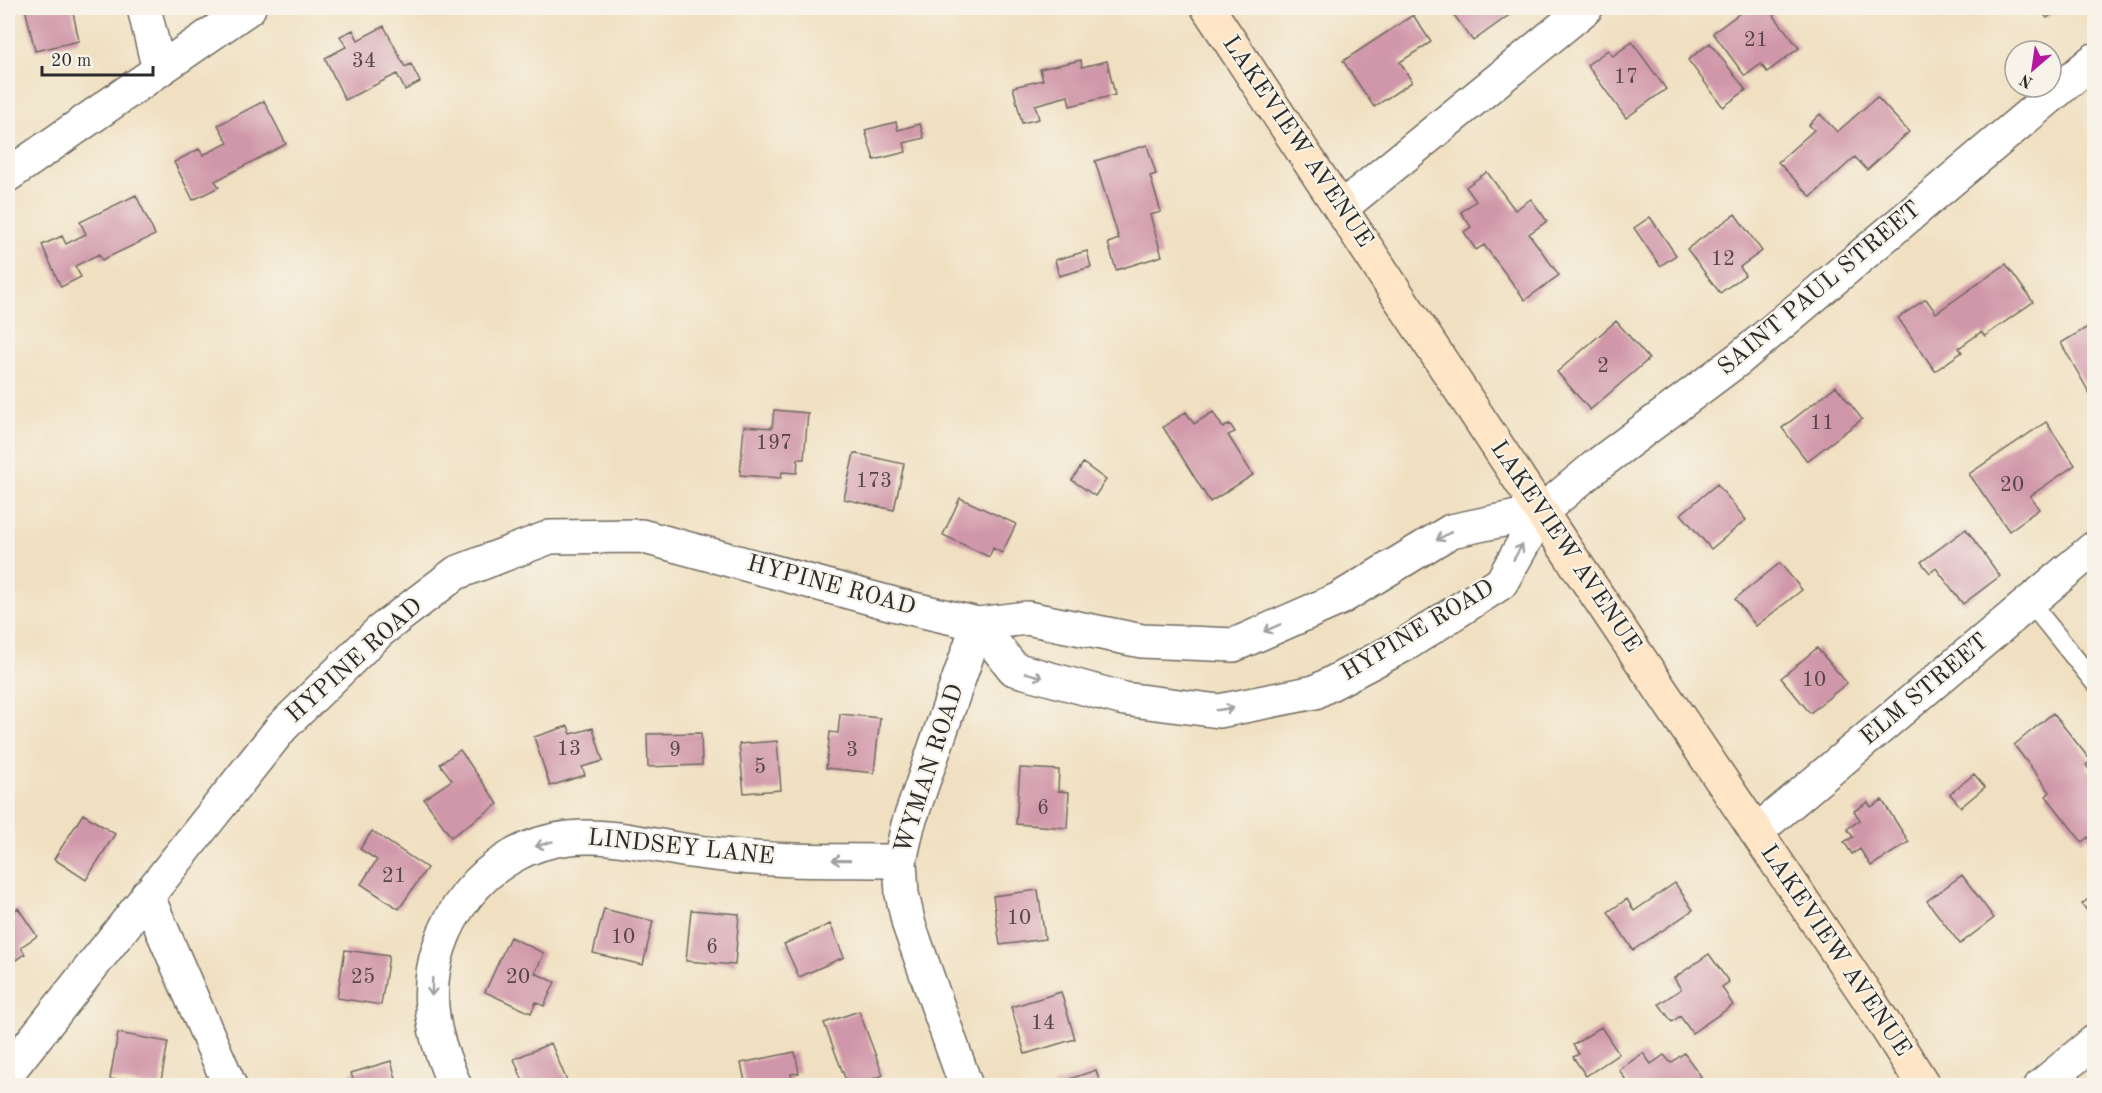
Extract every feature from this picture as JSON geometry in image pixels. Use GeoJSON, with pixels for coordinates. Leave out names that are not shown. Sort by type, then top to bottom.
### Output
{"type":"FeatureCollection","features":[{"type":"Feature","properties":{"kind":"main road","name":"LAKEVIEW AVENUE"},"geometry":{"type":"LineString","coordinates":[[1208,8],[1541,512],[1866,995],[1924,1086]]}},
{"type":"Feature","properties":{"kind":"street"},"geometry":{"type":"LineString","coordinates":[[144,8],[159,70]]}},
{"type":"Feature","properties":{"kind":"street"},"geometry":{"type":"LineString","coordinates":[[8,175],[249,8]]}},
{"type":"Feature","properties":{"kind":"street"},"geometry":{"type":"LineString","coordinates":[[1341,208],[1586,8]]}},
{"type":"Feature","properties":{"kind":"street","name":"SAINT PAUL STREET"},"geometry":{"type":"LineString","coordinates":[[1541,512],[1596,466],[1740,358],[2094,60]]}},
{"type":"Feature","properties":{"kind":"street","name":"HYPINE ROAD"},"geometry":{"type":"LineString","coordinates":[[978,624],[1014,669],[1124,699],[1219,711],[1315,692],[1406,644],[1500,583],[1541,512]]}},
{"type":"Feature","properties":{"kind":"street","name":"HYPINE ROAD"},"geometry":{"type":"LineString","coordinates":[[8,1072],[282,727],[380,631],[456,573],[550,537],[641,536],[897,605],[978,624],[1027,618],[1142,641],[1234,645],[1339,598],[1451,531],[1541,512]]}},
{"type":"Feature","properties":{"kind":"street","name":"ELM STREET"},"geometry":{"type":"LineString","coordinates":[[1756,832],[2094,548]]}},
{"type":"Feature","properties":{"kind":"street","name":"WYMAN ROAD"},"geometry":{"type":"LineString","coordinates":[[966,1086],[909,925],[902,894],[900,861],[908,825],[978,624]]}},
{"type":"Feature","properties":{"kind":"street","name":"LINDSEY LANE"},"geometry":{"type":"LineString","coordinates":[[454,1086],[435,1032],[432,979],[436,953],[445,929],[464,898],[494,867],[517,854],[542,843],[594,836],[734,856],[900,861]]}},
{"type":"Feature","properties":{"kind":"street"},"geometry":{"type":"LineString","coordinates":[[147,895],[230,1086]]}},
{"type":"Feature","properties":{"kind":"street"},"geometry":{"type":"LineString","coordinates":[[2041,1086],[2094,1042]]}},
{"type":"Feature","properties":{"kind":"lane"},"geometry":{"type":"LineString","coordinates":[[2030,602],[2094,682]]}},
{"type":"Feature","properties":{"kind":"building"},"geometry":{"type":"Polygon","coordinates":[[[25,8],[72,8],[79,41],[35,51],[25,8]]]}},
{"type":"Feature","properties":{"kind":"building"},"geometry":{"type":"Polygon","coordinates":[[[1438,8],[1449,8],[1442,13],[1438,8]]]}},
{"type":"Feature","properties":{"kind":"building"},"geometry":{"type":"Polygon","coordinates":[[[1449,8],[1509,8],[1512,13],[1473,41],[1449,8]]]}},
{"type":"Feature","properties":{"kind":"building"},"geometry":{"type":"Polygon","coordinates":[[[1747,8],[1768,8],[1799,48],[1767,72],[1761,64],[1745,76],[1713,33],[1747,8]]]}},
{"type":"Feature","properties":{"kind":"building"},"geometry":{"type":"Polygon","coordinates":[[[2038,8],[2060,8],[2047,18],[2038,8]]]}},
{"type":"Feature","properties":{"kind":"building"},"geometry":{"type":"Polygon","coordinates":[[[1413,15],[1431,42],[1400,62],[1412,82],[1374,107],[1343,61],[1413,15]]]}},
{"type":"Feature","properties":{"kind":"building"},"geometry":{"type":"Polygon","coordinates":[[[384,26],[405,67],[411,64],[420,82],[405,90],[397,74],[345,100],[325,58],[346,47],[340,36],[353,30],[358,40],[384,26]]]}},
{"type":"Feature","properties":{"kind":"building"},"geometry":{"type":"Polygon","coordinates":[[[1632,42],[1666,89],[1626,118],[1587,65],[1608,50],[1613,56],[1632,42]]]}},
{"type":"Feature","properties":{"kind":"building"},"geometry":{"type":"Polygon","coordinates":[[[1710,43],[1746,90],[1723,107],[1688,60],[1710,43]]]}},
{"type":"Feature","properties":{"kind":"building"},"geometry":{"type":"Polygon","coordinates":[[[1081,60],[1082,67],[1107,61],[1115,95],[1070,106],[1068,96],[1035,105],[1039,119],[1022,123],[1013,87],[1043,80],[1040,69],[1081,60]]]}},
{"type":"Feature","properties":{"kind":"building"},"geometry":{"type":"Polygon","coordinates":[[[1877,97],[1909,132],[1867,170],[1855,157],[1811,197],[1778,162],[1814,130],[1809,125],[1820,114],[1837,132],[1877,97]]]}},
{"type":"Feature","properties":{"kind":"building"},"geometry":{"type":"Polygon","coordinates":[[[264,101],[286,144],[215,181],[219,187],[193,200],[174,162],[199,149],[203,155],[228,143],[218,125],[264,101]]]}},
{"type":"Feature","properties":{"kind":"building"},"geometry":{"type":"Polygon","coordinates":[[[896,122],[898,130],[920,124],[924,138],[904,143],[906,152],[874,160],[865,130],[896,122]]]}},
{"type":"Feature","properties":{"kind":"building"},"geometry":{"type":"Polygon","coordinates":[[[1147,145],[1156,174],[1150,176],[1161,212],[1150,215],[1162,256],[1116,270],[1108,243],[1119,239],[1095,161],[1147,145]]]}},
{"type":"Feature","properties":{"kind":"building"},"geometry":{"type":"Polygon","coordinates":[[[1487,172],[1515,210],[1531,199],[1547,221],[1529,234],[1559,275],[1525,300],[1484,245],[1476,250],[1464,232],[1471,227],[1461,212],[1476,201],[1466,187],[1487,172]]]}},
{"type":"Feature","properties":{"kind":"building"},"geometry":{"type":"Polygon","coordinates":[[[136,195],[155,235],[102,260],[99,254],[75,266],[81,277],[61,287],[42,245],[62,236],[66,244],[86,234],[80,222],[136,195]]]}},
{"type":"Feature","properties":{"kind":"building"},"geometry":{"type":"Polygon","coordinates":[[[1735,214],[1762,251],[1740,267],[1745,275],[1720,293],[1687,249],[1735,214]]]}},
{"type":"Feature","properties":{"kind":"building"},"geometry":{"type":"Polygon","coordinates":[[[1650,217],[1676,255],[1660,266],[1634,228],[1650,217]]]}},
{"type":"Feature","properties":{"kind":"building"},"geometry":{"type":"Polygon","coordinates":[[[1087,251],[1091,267],[1059,276],[1055,260],[1087,251]]]}},
{"type":"Feature","properties":{"kind":"building"},"geometry":{"type":"Polygon","coordinates":[[[2006,264],[2033,302],[1985,336],[1981,332],[1959,348],[1962,352],[1935,371],[1898,318],[1926,299],[1936,313],[2006,264]]]}},
{"type":"Feature","properties":{"kind":"building"},"geometry":{"type":"Polygon","coordinates":[[[1616,321],[1649,359],[1590,410],[1557,372],[1616,321]]]}},
{"type":"Feature","properties":{"kind":"building"},"geometry":{"type":"Polygon","coordinates":[[[2094,323],[2094,401],[2061,343],[2094,323]]]}},
{"type":"Feature","properties":{"kind":"building"},"geometry":{"type":"Polygon","coordinates":[[[1836,386],[1862,419],[1807,461],[1782,428],[1836,386]]]}},
{"type":"Feature","properties":{"kind":"building"},"geometry":{"type":"Polygon","coordinates":[[[774,410],[808,413],[804,459],[798,459],[797,473],[782,472],[781,478],[740,475],[744,426],[772,428],[774,410]]]}},
{"type":"Feature","properties":{"kind":"building"},"geometry":{"type":"Polygon","coordinates":[[[1186,412],[1194,424],[1213,412],[1223,428],[1230,424],[1235,432],[1228,435],[1253,475],[1210,502],[1163,427],[1186,412]]]}},
{"type":"Feature","properties":{"kind":"building"},"geometry":{"type":"Polygon","coordinates":[[[2046,422],[2075,465],[2030,496],[2039,509],[2009,531],[1969,474],[2046,422]]]}},
{"type":"Feature","properties":{"kind":"building"},"geometry":{"type":"Polygon","coordinates":[[[854,453],[904,464],[894,510],[844,499],[854,453]]]}},
{"type":"Feature","properties":{"kind":"building"},"geometry":{"type":"Polygon","coordinates":[[[1083,463],[1106,480],[1095,496],[1072,480],[1083,463]]]}},
{"type":"Feature","properties":{"kind":"building"},"geometry":{"type":"Polygon","coordinates":[[[1717,484],[1746,520],[1711,549],[1681,514],[1717,484]]]}},
{"type":"Feature","properties":{"kind":"building"},"geometry":{"type":"Polygon","coordinates":[[[960,498],[1016,524],[1002,553],[993,548],[989,557],[943,535],[960,498]]]}},
{"type":"Feature","properties":{"kind":"building"},"geometry":{"type":"Polygon","coordinates":[[[1966,529],[2000,576],[1963,604],[1936,568],[1930,573],[1921,562],[1966,529]]]}},
{"type":"Feature","properties":{"kind":"building"},"geometry":{"type":"Polygon","coordinates":[[[1780,563],[1802,590],[1756,626],[1735,599],[1780,563]]]}},
{"type":"Feature","properties":{"kind":"building"},"geometry":{"type":"Polygon","coordinates":[[[1817,648],[1847,683],[1810,713],[1781,678],[1817,648]]]}},
{"type":"Feature","properties":{"kind":"building"},"geometry":{"type":"Polygon","coordinates":[[[2053,713],[2091,761],[2086,765],[2094,777],[2094,845],[2088,837],[2082,842],[2046,796],[2050,792],[2014,745],[2053,713]]]}},
{"type":"Feature","properties":{"kind":"building"},"geometry":{"type":"Polygon","coordinates":[[[840,714],[880,718],[874,773],[826,768],[830,732],[838,733],[840,714]]]}},
{"type":"Feature","properties":{"kind":"building"},"geometry":{"type":"Polygon","coordinates":[[[568,726],[571,734],[593,728],[603,761],[582,767],[585,775],[550,786],[534,737],[568,726]]]}},
{"type":"Feature","properties":{"kind":"building"},"geometry":{"type":"Polygon","coordinates":[[[701,733],[702,765],[648,767],[647,734],[701,733]]]}},
{"type":"Feature","properties":{"kind":"building"},"geometry":{"type":"Polygon","coordinates":[[[777,741],[781,790],[744,793],[739,744],[777,741]]]}},
{"type":"Feature","properties":{"kind":"building"},"geometry":{"type":"Polygon","coordinates":[[[460,750],[498,804],[451,837],[424,799],[452,780],[440,764],[460,750]]]}},
{"type":"Feature","properties":{"kind":"building"},"geometry":{"type":"Polygon","coordinates":[[[1020,768],[1059,770],[1058,791],[1069,792],[1067,828],[1016,824],[1020,768]]]}},
{"type":"Feature","properties":{"kind":"building"},"geometry":{"type":"Polygon","coordinates":[[[1974,774],[1985,787],[1961,807],[1950,794],[1974,774]]]}},
{"type":"Feature","properties":{"kind":"building"},"geometry":{"type":"Polygon","coordinates":[[[1882,800],[1909,842],[1871,866],[1860,849],[1852,854],[1844,842],[1853,837],[1847,829],[1860,820],[1854,811],[1868,802],[1871,807],[1882,800]]]}},
{"type":"Feature","properties":{"kind":"building"},"geometry":{"type":"Polygon","coordinates":[[[83,814],[115,834],[86,880],[54,859],[83,814]]]}},
{"type":"Feature","properties":{"kind":"building"},"geometry":{"type":"Polygon","coordinates":[[[372,831],[427,868],[399,909],[361,884],[377,860],[360,849],[372,831]]]}},
{"type":"Feature","properties":{"kind":"building"},"geometry":{"type":"Polygon","coordinates":[[[1962,875],[1994,918],[1960,944],[1927,901],[1962,875]]]}},
{"type":"Feature","properties":{"kind":"building"},"geometry":{"type":"Polygon","coordinates":[[[1675,883],[1693,910],[1633,950],[1608,912],[1627,899],[1634,911],[1675,883]]]}},
{"type":"Feature","properties":{"kind":"building"},"geometry":{"type":"Polygon","coordinates":[[[1038,890],[1045,939],[1000,945],[993,896],[1038,890]]]}},
{"type":"Feature","properties":{"kind":"building"},"geometry":{"type":"Polygon","coordinates":[[[2094,894],[2094,920],[2082,904],[2094,894]]]}},
{"type":"Feature","properties":{"kind":"building"},"geometry":{"type":"Polygon","coordinates":[[[18,908],[37,936],[21,947],[25,954],[8,965],[8,914],[18,908]]]}},
{"type":"Feature","properties":{"kind":"building"},"geometry":{"type":"Polygon","coordinates":[[[604,909],[653,921],[643,965],[593,953],[604,909]]]}},
{"type":"Feature","properties":{"kind":"building"},"geometry":{"type":"Polygon","coordinates":[[[691,910],[739,914],[735,965],[686,961],[691,910]]]}},
{"type":"Feature","properties":{"kind":"building"},"geometry":{"type":"Polygon","coordinates":[[[830,924],[844,957],[799,977],[784,944],[830,924]]]}},
{"type":"Feature","properties":{"kind":"building"},"geometry":{"type":"Polygon","coordinates":[[[510,937],[544,953],[535,973],[555,982],[544,1006],[536,1002],[531,1013],[485,992],[510,937]]]}},
{"type":"Feature","properties":{"kind":"building"},"geometry":{"type":"Polygon","coordinates":[[[345,950],[389,956],[381,1005],[337,998],[345,950]]]}},
{"type":"Feature","properties":{"kind":"building"},"geometry":{"type":"Polygon","coordinates":[[[1709,954],[1729,982],[1722,987],[1733,1005],[1692,1033],[1680,1016],[1672,1022],[1659,1004],[1681,989],[1674,978],[1709,954]]]}},
{"type":"Feature","properties":{"kind":"building"},"geometry":{"type":"Polygon","coordinates":[[[1061,992],[1075,1039],[1025,1054],[1011,1007],[1061,992]]]}},
{"type":"Feature","properties":{"kind":"building"},"geometry":{"type":"Polygon","coordinates":[[[859,1011],[883,1075],[855,1086],[848,1086],[824,1023],[859,1011]]]}},
{"type":"Feature","properties":{"kind":"building"},"geometry":{"type":"Polygon","coordinates":[[[1601,1027],[1619,1054],[1586,1076],[1573,1057],[1579,1054],[1573,1045],[1601,1027]]]}},
{"type":"Feature","properties":{"kind":"building"},"geometry":{"type":"Polygon","coordinates":[[[118,1033],[168,1042],[160,1086],[147,1086],[110,1079],[118,1033]]]}},
{"type":"Feature","properties":{"kind":"building"},"geometry":{"type":"Polygon","coordinates":[[[551,1043],[569,1086],[525,1086],[514,1059],[551,1043]]]}},
{"type":"Feature","properties":{"kind":"building"},"geometry":{"type":"Polygon","coordinates":[[[795,1052],[799,1073],[791,1074],[793,1086],[746,1086],[741,1063],[795,1052]]]}},
{"type":"Feature","properties":{"kind":"building"},"geometry":{"type":"Polygon","coordinates":[[[1643,1053],[1651,1064],[1664,1055],[1671,1063],[1684,1053],[1701,1076],[1688,1086],[1630,1086],[1619,1070],[1643,1053]]]}},
{"type":"Feature","properties":{"kind":"building"},"geometry":{"type":"Polygon","coordinates":[[[391,1061],[398,1086],[355,1086],[351,1073],[391,1061]]]}},
{"type":"Feature","properties":{"kind":"building"},"geometry":{"type":"Polygon","coordinates":[[[1096,1070],[1101,1086],[1052,1086],[1052,1085],[1096,1070]]]}}]}
